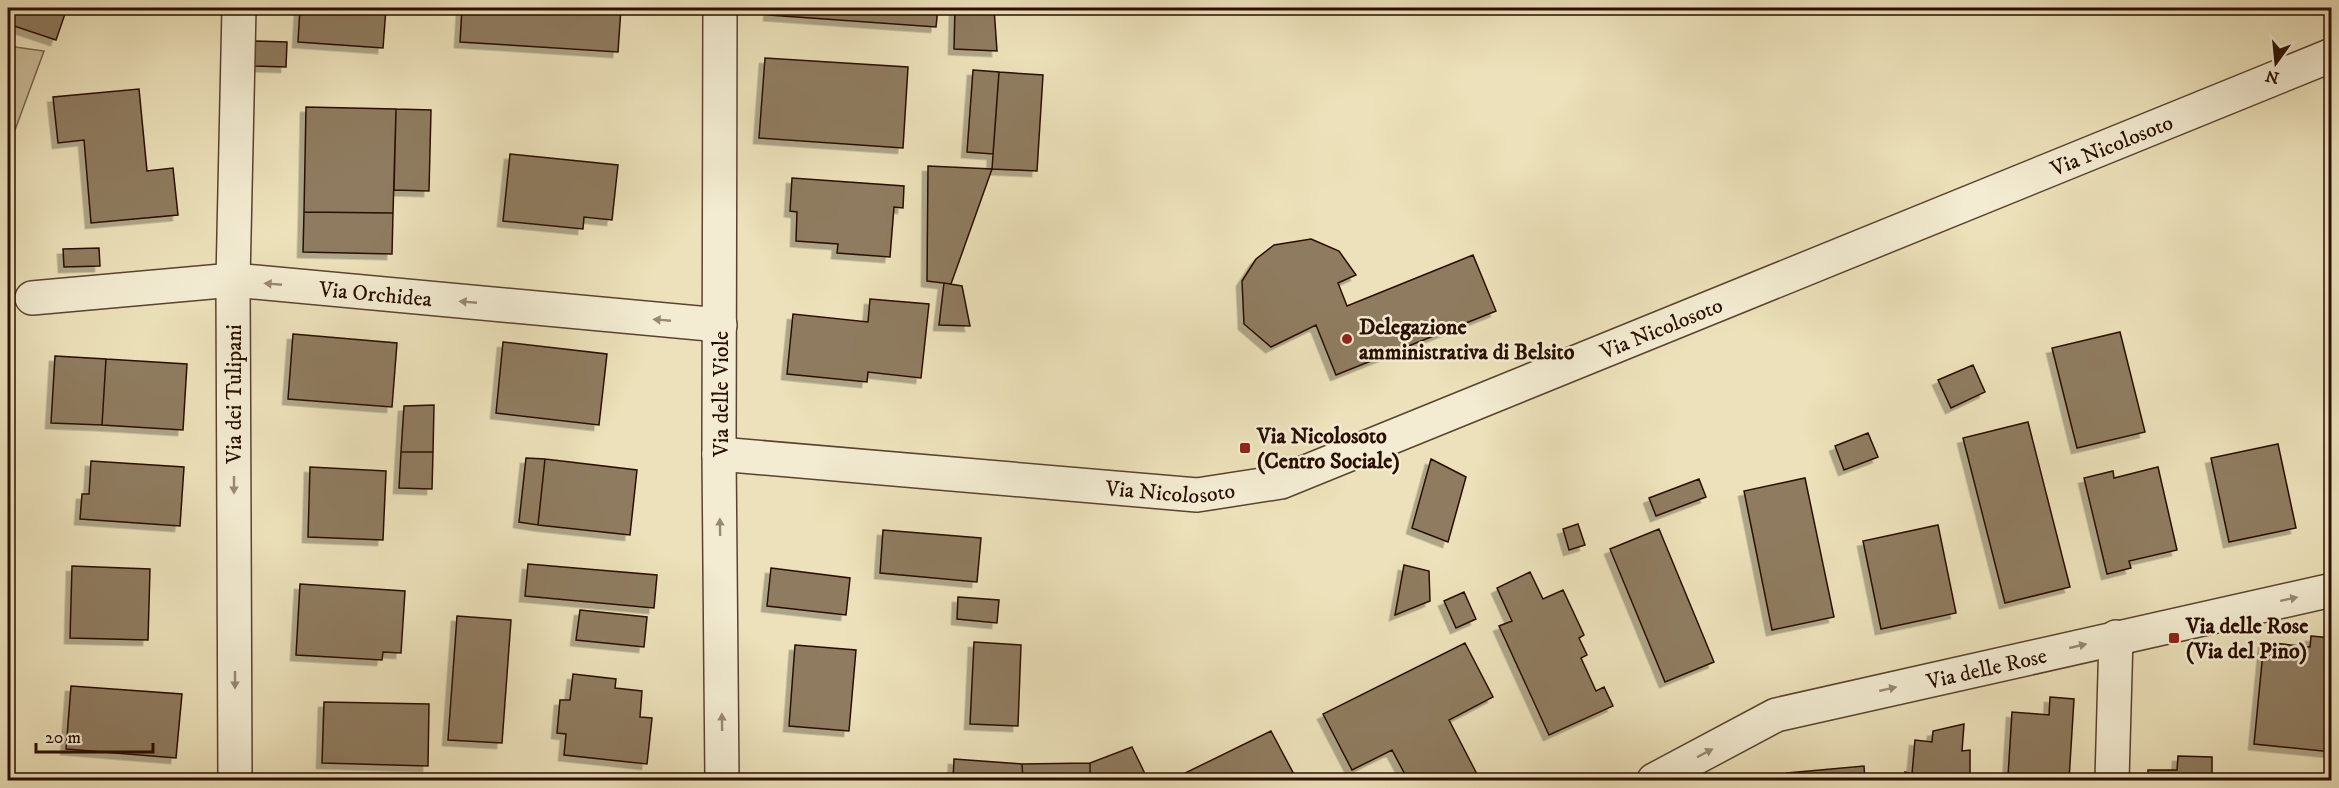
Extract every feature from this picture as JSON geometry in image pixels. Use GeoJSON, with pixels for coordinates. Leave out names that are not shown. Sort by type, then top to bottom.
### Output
{"type":"FeatureCollection","features":[{"type":"Feature","properties":{"kind":"street","name":"Via dei Tulipani"},"geometry":{"type":"LineString","coordinates":[[235,780],[233,280],[239,8]]}},
{"type":"Feature","properties":{"kind":"street","name":"Via delle Viole"},"geometry":{"type":"LineString","coordinates":[[720,8],[719,454],[722,780]]}},
{"type":"Feature","properties":{"kind":"street","name":"Via Nicolosoto"},"geometry":{"type":"LineString","coordinates":[[719,454],[1197,495],[1281,482],[2331,55]]}},
{"type":"Feature","properties":{"kind":"street","name":"Via Orchidea"},"geometry":{"type":"LineString","coordinates":[[32,298],[233,280],[720,325]]}},
{"type":"Feature","properties":{"kind":"street","name":"Via delle Rose"},"geometry":{"type":"LineString","coordinates":[[1654,780],[1776,715],[2331,590]]}},
{"type":"Feature","properties":{"kind":"street"},"geometry":{"type":"LineString","coordinates":[[2112,780],[2116,638]]}},
{"type":"Feature","properties":{"kind":"shaded area"},"geometry":{"type":"Polygon","coordinates":[[[8,46],[44,51],[8,149],[8,46]]]}},
{"type":"Feature","properties":{"kind":"building"},"geometry":{"type":"Polygon","coordinates":[[[8,8],[67,8],[56,40],[8,24],[8,8]]]}},
{"type":"Feature","properties":{"kind":"building"},"geometry":{"type":"Polygon","coordinates":[[[300,8],[386,8],[383,48],[298,42],[300,8]]]}},
{"type":"Feature","properties":{"kind":"building"},"geometry":{"type":"Polygon","coordinates":[[[462,8],[621,8],[618,52],[460,42],[462,8]]]}},
{"type":"Feature","properties":{"kind":"building"},"geometry":{"type":"Polygon","coordinates":[[[770,8],[938,8],[936,27],[769,15],[770,8]]]}},
{"type":"Feature","properties":{"kind":"building"},"geometry":{"type":"Polygon","coordinates":[[[955,8],[994,8],[997,51],[954,49],[955,8]]]}},
{"type":"Feature","properties":{"kind":"building"},"geometry":{"type":"Polygon","coordinates":[[[255,41],[287,42],[286,67],[254,66],[255,41]]]}},
{"type":"Feature","properties":{"kind":"building"},"geometry":{"type":"Polygon","coordinates":[[[765,58],[908,67],[903,148],[759,138],[765,58]]]}},
{"type":"Feature","properties":{"kind":"building"},"geometry":{"type":"Polygon","coordinates":[[[973,70],[999,72],[993,154],[967,152],[973,70]]]}},
{"type":"Feature","properties":{"kind":"building"},"geometry":{"type":"Polygon","coordinates":[[[999,72],[1043,75],[1037,171],[992,169],[999,72]]]}},
{"type":"Feature","properties":{"kind":"building"},"geometry":{"type":"Polygon","coordinates":[[[139,89],[147,171],[173,168],[178,215],[91,223],[84,140],[58,143],[53,97],[139,89]]]}},
{"type":"Feature","properties":{"kind":"building"},"geometry":{"type":"Polygon","coordinates":[[[306,107],[396,109],[393,213],[304,212],[306,107]]]}},
{"type":"Feature","properties":{"kind":"building"},"geometry":{"type":"Polygon","coordinates":[[[396,109],[431,110],[429,191],[394,190],[396,109]]]}},
{"type":"Feature","properties":{"kind":"building"},"geometry":{"type":"Polygon","coordinates":[[[510,154],[618,165],[612,220],[584,217],[583,229],[503,221],[510,154]]]}},
{"type":"Feature","properties":{"kind":"building"},"geometry":{"type":"Polygon","coordinates":[[[928,166],[992,169],[951,284],[927,281],[928,166]]]}},
{"type":"Feature","properties":{"kind":"building"},"geometry":{"type":"Polygon","coordinates":[[[792,178],[904,186],[903,208],[894,207],[890,257],[837,253],[838,244],[796,241],[797,212],[790,211],[792,178]]]}},
{"type":"Feature","properties":{"kind":"building"},"geometry":{"type":"Polygon","coordinates":[[[304,212],[393,213],[392,254],[303,252],[304,212]]]}},
{"type":"Feature","properties":{"kind":"building"},"geometry":{"type":"Polygon","coordinates":[[[1311,239],[1339,251],[1356,275],[1338,283],[1347,306],[1473,255],[1496,311],[1336,375],[1316,325],[1271,347],[1244,324],[1242,281],[1256,259],[1274,245],[1311,239]]]}},
{"type":"Feature","properties":{"kind":"building"},"geometry":{"type":"Polygon","coordinates":[[[99,248],[100,266],[64,267],[63,249],[99,248]]]}},
{"type":"Feature","properties":{"kind":"building"},"geometry":{"type":"Polygon","coordinates":[[[944,283],[962,286],[970,326],[939,325],[944,283]]]}},
{"type":"Feature","properties":{"kind":"building"},"geometry":{"type":"Polygon","coordinates":[[[870,299],[929,304],[921,378],[868,372],[867,382],[787,374],[793,314],[868,322],[870,299]]]}},
{"type":"Feature","properties":{"kind":"building"},"geometry":{"type":"Polygon","coordinates":[[[2120,332],[2145,432],[2077,448],[2052,348],[2120,332]]]}},
{"type":"Feature","properties":{"kind":"building"},"geometry":{"type":"Polygon","coordinates":[[[293,334],[397,343],[392,407],[288,399],[293,334]]]}},
{"type":"Feature","properties":{"kind":"building"},"geometry":{"type":"Polygon","coordinates":[[[503,342],[607,354],[599,425],[496,413],[503,342]]]}},
{"type":"Feature","properties":{"kind":"building"},"geometry":{"type":"Polygon","coordinates":[[[55,356],[106,359],[102,425],[51,423],[55,356]]]}},
{"type":"Feature","properties":{"kind":"building"},"geometry":{"type":"Polygon","coordinates":[[[106,359],[187,364],[183,430],[102,425],[106,359]]]}},
{"type":"Feature","properties":{"kind":"building"},"geometry":{"type":"Polygon","coordinates":[[[1973,365],[1985,392],[1951,408],[1938,380],[1973,365]]]}},
{"type":"Feature","properties":{"kind":"building"},"geometry":{"type":"Polygon","coordinates":[[[434,405],[433,452],[401,452],[404,406],[434,405]]]}},
{"type":"Feature","properties":{"kind":"building"},"geometry":{"type":"Polygon","coordinates":[[[2028,422],[2070,587],[2005,603],[1963,438],[2028,422]]]}},
{"type":"Feature","properties":{"kind":"building"},"geometry":{"type":"Polygon","coordinates":[[[1868,433],[1878,457],[1844,470],[1835,446],[1868,433]]]}},
{"type":"Feature","properties":{"kind":"building"},"geometry":{"type":"Polygon","coordinates":[[[2278,444],[2296,528],[2229,542],[2211,458],[2278,444]]]}},
{"type":"Feature","properties":{"kind":"building"},"geometry":{"type":"Polygon","coordinates":[[[401,452],[433,452],[432,489],[399,488],[401,452]]]}},
{"type":"Feature","properties":{"kind":"building"},"geometry":{"type":"Polygon","coordinates":[[[526,458],[545,459],[538,525],[519,522],[526,458]]]}},
{"type":"Feature","properties":{"kind":"building"},"geometry":{"type":"Polygon","coordinates":[[[545,459],[637,470],[630,535],[538,525],[545,459]]]}},
{"type":"Feature","properties":{"kind":"building"},"geometry":{"type":"Polygon","coordinates":[[[1431,459],[1466,477],[1448,542],[1412,528],[1431,459]]]}},
{"type":"Feature","properties":{"kind":"building"},"geometry":{"type":"Polygon","coordinates":[[[91,461],[184,467],[180,526],[80,519],[82,494],[89,494],[91,461]]]}},
{"type":"Feature","properties":{"kind":"building"},"geometry":{"type":"Polygon","coordinates":[[[310,467],[386,471],[383,540],[308,537],[310,467]]]}},
{"type":"Feature","properties":{"kind":"building"},"geometry":{"type":"Polygon","coordinates":[[[2158,467],[2177,550],[2129,561],[2131,568],[2107,574],[2084,478],[2113,471],[2114,478],[2158,467]]]}},
{"type":"Feature","properties":{"kind":"building"},"geometry":{"type":"Polygon","coordinates":[[[1805,478],[1834,617],[1772,630],[1744,491],[1805,478]]]}},
{"type":"Feature","properties":{"kind":"building"},"geometry":{"type":"Polygon","coordinates":[[[1699,479],[1706,497],[1656,516],[1649,498],[1699,479]]]}},
{"type":"Feature","properties":{"kind":"building"},"geometry":{"type":"Polygon","coordinates":[[[1578,524],[1585,545],[1569,550],[1563,529],[1578,524]]]}},
{"type":"Feature","properties":{"kind":"building"},"geometry":{"type":"Polygon","coordinates":[[[1938,525],[1956,613],[1881,629],[1863,541],[1938,525]]]}},
{"type":"Feature","properties":{"kind":"building"},"geometry":{"type":"Polygon","coordinates":[[[1659,529],[1714,662],[1665,682],[1610,549],[1659,529]]]}},
{"type":"Feature","properties":{"kind":"building"},"geometry":{"type":"Polygon","coordinates":[[[883,530],[981,538],[977,582],[880,573],[883,530]]]}},
{"type":"Feature","properties":{"kind":"building"},"geometry":{"type":"Polygon","coordinates":[[[528,564],[657,575],[654,608],[525,596],[528,564]]]}},
{"type":"Feature","properties":{"kind":"building"},"geometry":{"type":"Polygon","coordinates":[[[1404,565],[1429,571],[1430,601],[1395,615],[1404,565]]]}},
{"type":"Feature","properties":{"kind":"building"},"geometry":{"type":"Polygon","coordinates":[[[72,566],[150,569],[148,640],[70,638],[72,566]]]}},
{"type":"Feature","properties":{"kind":"building"},"geometry":{"type":"Polygon","coordinates":[[[771,568],[850,578],[846,615],[767,606],[771,568]]]}},
{"type":"Feature","properties":{"kind":"building"},"geometry":{"type":"Polygon","coordinates":[[[1530,572],[1543,599],[1563,590],[1584,635],[1579,638],[1587,655],[1581,658],[1596,691],[1604,687],[1613,706],[1549,735],[1499,626],[1512,621],[1497,588],[1530,572]]]}},
{"type":"Feature","properties":{"kind":"building"},"geometry":{"type":"Polygon","coordinates":[[[300,584],[405,591],[401,653],[383,652],[382,660],[296,655],[300,584]]]}},
{"type":"Feature","properties":{"kind":"building"},"geometry":{"type":"Polygon","coordinates":[[[1464,592],[1476,619],[1456,628],[1444,601],[1464,592]]]}},
{"type":"Feature","properties":{"kind":"building"},"geometry":{"type":"Polygon","coordinates":[[[958,597],[999,600],[997,623],[957,619],[958,597]]]}},
{"type":"Feature","properties":{"kind":"building"},"geometry":{"type":"Polygon","coordinates":[[[580,610],[647,617],[644,647],[576,640],[580,610]]]}},
{"type":"Feature","properties":{"kind":"building"},"geometry":{"type":"Polygon","coordinates":[[[457,616],[511,620],[502,743],[448,740],[457,616]]]}},
{"type":"Feature","properties":{"kind":"building"},"geometry":{"type":"Polygon","coordinates":[[[2311,636],[2332,638],[2332,752],[2254,744],[2264,642],[2310,647],[2311,636]]]}},
{"type":"Feature","properties":{"kind":"building"},"geometry":{"type":"Polygon","coordinates":[[[974,642],[1021,645],[1018,726],[970,724],[974,642]]]}},
{"type":"Feature","properties":{"kind":"building"},"geometry":{"type":"Polygon","coordinates":[[[1465,643],[1493,697],[1449,720],[1480,780],[1408,780],[1392,750],[1352,770],[1323,714],[1465,643]]]}},
{"type":"Feature","properties":{"kind":"building"},"geometry":{"type":"Polygon","coordinates":[[[795,645],[856,650],[849,731],[789,726],[795,645]]]}},
{"type":"Feature","properties":{"kind":"building"},"geometry":{"type":"Polygon","coordinates":[[[573,674],[616,679],[615,688],[642,691],[640,717],[652,718],[647,764],[564,755],[566,734],[557,733],[560,700],[570,700],[573,674]]]}},
{"type":"Feature","properties":{"kind":"building"},"geometry":{"type":"Polygon","coordinates":[[[71,686],[182,694],[176,758],[66,749],[71,686]]]}},
{"type":"Feature","properties":{"kind":"building"},"geometry":{"type":"Polygon","coordinates":[[[2050,697],[2074,699],[2069,780],[2008,776],[2012,712],[2049,715],[2050,697]]]}},
{"type":"Feature","properties":{"kind":"building"},"geometry":{"type":"Polygon","coordinates":[[[324,702],[429,704],[428,766],[322,763],[324,702]]]}},
{"type":"Feature","properties":{"kind":"building"},"geometry":{"type":"Polygon","coordinates":[[[1964,724],[1962,751],[1970,750],[1970,780],[1904,780],[1905,772],[1912,774],[1915,740],[1932,742],[1933,731],[1964,724]]]}},
{"type":"Feature","properties":{"kind":"building"},"geometry":{"type":"Polygon","coordinates":[[[1271,731],[1297,780],[1171,780],[1271,731]]]}},
{"type":"Feature","properties":{"kind":"building"},"geometry":{"type":"Polygon","coordinates":[[[1132,747],[1148,780],[1090,780],[1090,763],[1132,747]]]}},
{"type":"Feature","properties":{"kind":"building"},"geometry":{"type":"Polygon","coordinates":[[[2178,756],[2212,757],[2212,780],[2148,780],[2148,770],[2177,770],[2178,756]]]}},
{"type":"Feature","properties":{"kind":"building"},"geometry":{"type":"Polygon","coordinates":[[[954,759],[1022,764],[1023,780],[953,780],[954,759]]]}},
{"type":"Feature","properties":{"kind":"building"},"geometry":{"type":"Polygon","coordinates":[[[1090,763],[1090,780],[1023,780],[1022,764],[1090,763]]]}},
{"type":"Feature","properties":{"kind":"building"},"geometry":{"type":"Polygon","coordinates":[[[1864,766],[1865,780],[1787,780],[1787,773],[1864,766]]]}},
{"type":"Feature","properties":{"kind":"building"},"geometry":{"type":"Polygon","coordinates":[[[921,775],[921,780],[768,780],[768,778],[921,775]]]}},
{"type":"Feature","properties":{"kind":"building"},"geometry":{"type":"Polygon","coordinates":[[[2008,776],[2069,780],[2008,780],[2008,776]]]}},
{"type":"Feature","properties":{"kind":"place","name":"Delegazione amministrativa di Belsito"},"geometry":{"type":"Point","coordinates":[1347,339]}},
{"type":"Feature","properties":{"kind":"place","name":"Via Nicolosoto (Centro Sociale)"},"geometry":{"type":"Point","coordinates":[1245,448]}},
{"type":"Feature","properties":{"kind":"place","name":"Via delle Rose (Via del Pino)"},"geometry":{"type":"Point","coordinates":[2174,638]}}]}
